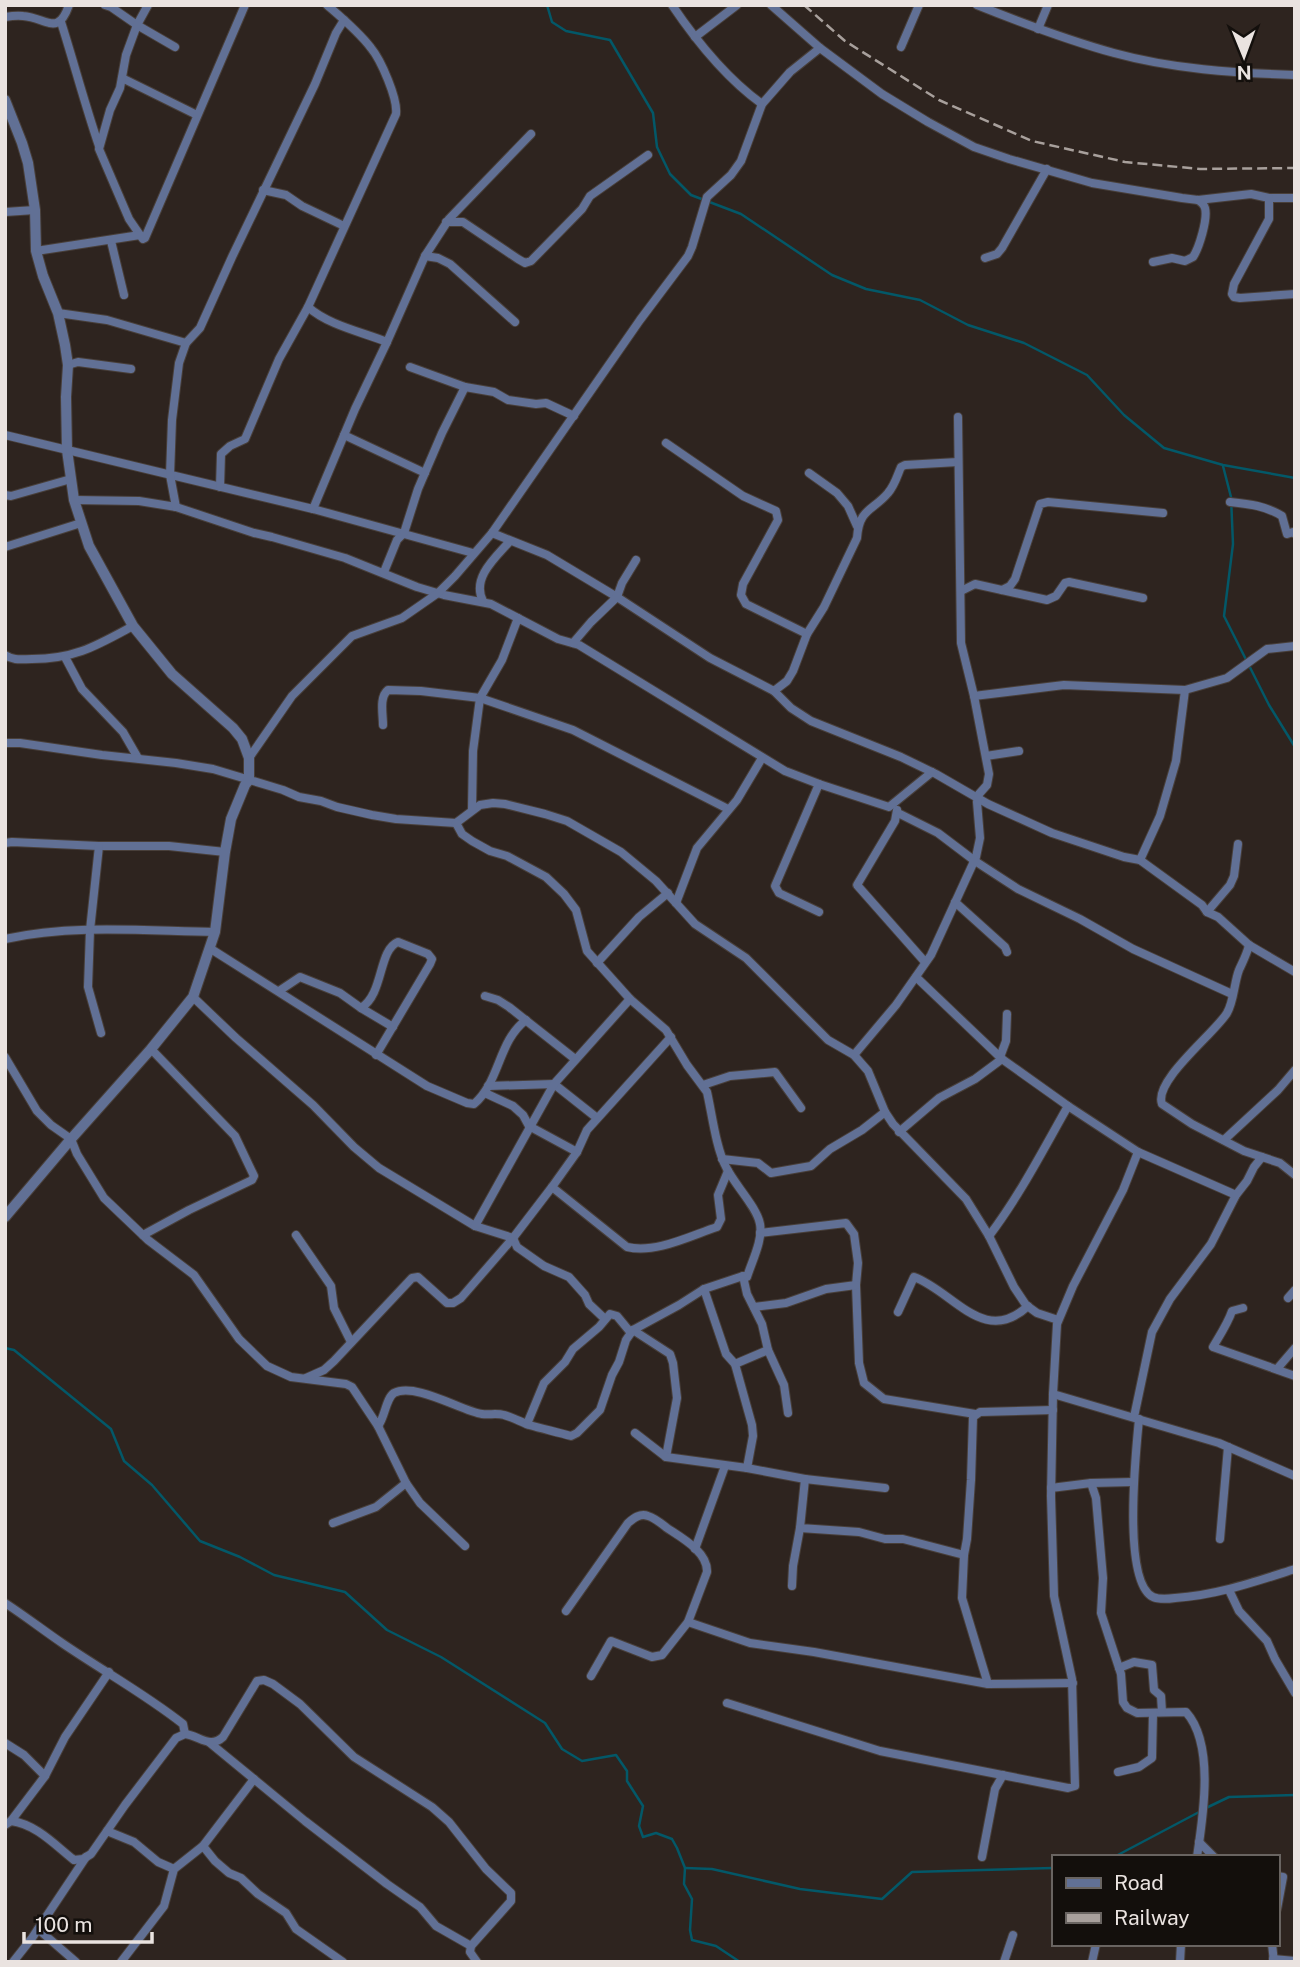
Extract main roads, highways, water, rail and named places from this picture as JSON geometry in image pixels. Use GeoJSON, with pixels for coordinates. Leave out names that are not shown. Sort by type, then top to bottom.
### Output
{"type":"FeatureCollection","features":[{"type":"Feature","properties":{"kind":"waterway"},"geometry":{"type":"LineString","coordinates":[[547,5],[552,22],[566,31],[610,40],[653,113],[657,147],[670,174],[691,195],[741,214],[832,275],[866,289],[920,300],[968,325],[1024,343],[1087,375],[1124,415],[1164,448],[1223,465],[1295,478]]}},
{"type":"Feature","properties":{"kind":"waterway"},"geometry":{"type":"LineString","coordinates":[[1223,466],[1231,497],[1233,544],[1224,616],[1269,705],[1295,747]]}},
{"type":"Feature","properties":{"kind":"waterway"},"geometry":{"type":"LineString","coordinates":[[5,1348],[14,1350],[111,1429],[124,1461],[152,1485],[200,1541],[240,1557],[274,1575],[345,1592],[387,1630],[441,1657],[545,1723],[562,1749],[582,1761],[616,1755],[627,1771],[627,1781],[643,1806],[639,1826],[643,1837],[656,1833],[672,1839],[677,1848],[685,1868],[684,1884],[692,1899],[692,1940],[716,1946],[740,1962]]}},
{"type":"Feature","properties":{"kind":"waterway"},"geometry":{"type":"LineString","coordinates":[[1206,1808],[1229,1797],[1295,1795]]}},
{"type":"Feature","properties":{"kind":"waterway"},"geometry":{"type":"LineString","coordinates":[[1118,1855],[1201,1811]]}},
{"type":"Feature","properties":{"kind":"waterway"},"geometry":{"type":"LineString","coordinates":[[685,1868],[712,1869],[800,1889],[882,1899],[912,1872],[1052,1868]]}},
{"type":"Feature","properties":{"kind":"railway"},"geometry":{"type":"LineString","coordinates":[[804,5],[845,41],[939,100],[1032,141],[1125,162],[1200,169],[1295,168]]}}]}
